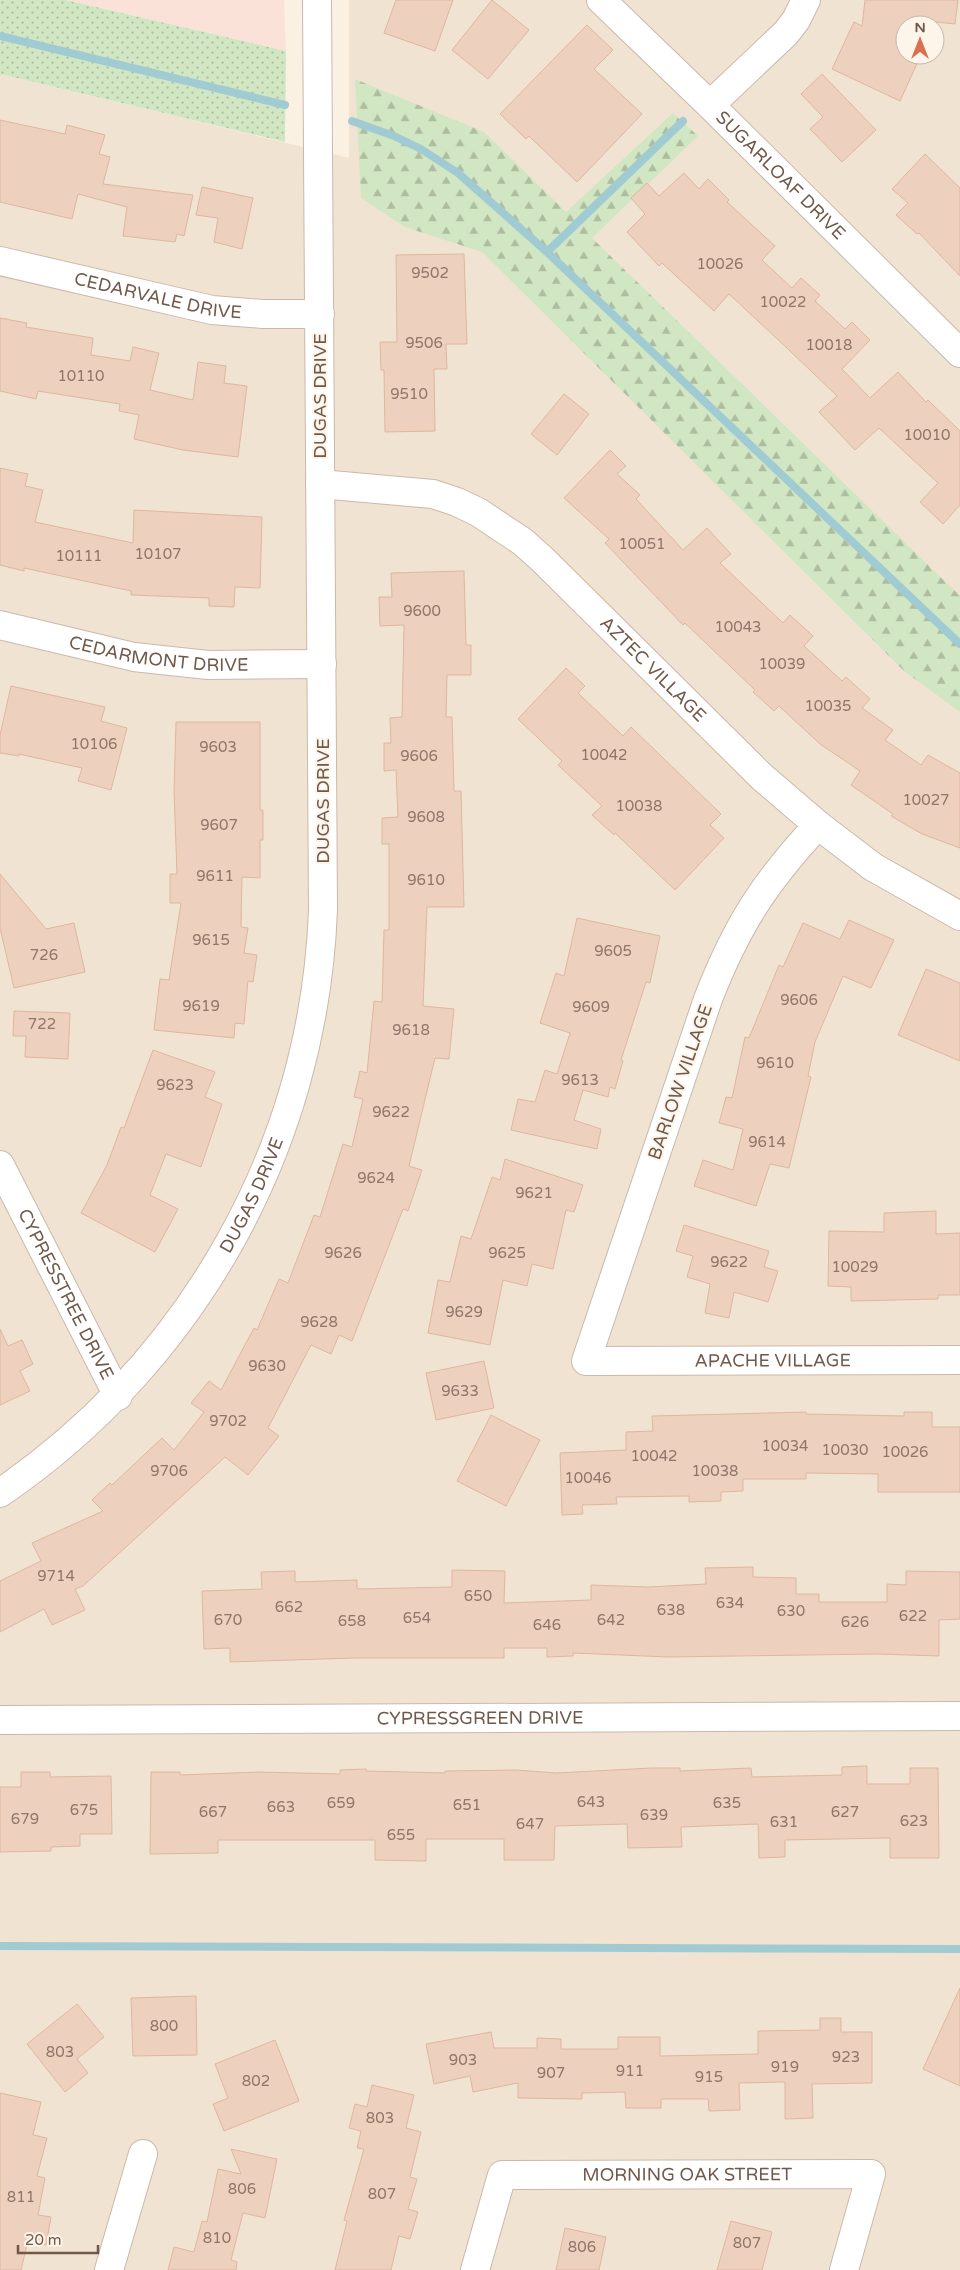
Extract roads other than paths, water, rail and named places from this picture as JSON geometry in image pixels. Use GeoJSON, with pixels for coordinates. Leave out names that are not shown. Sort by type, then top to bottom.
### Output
{"type":"FeatureCollection","features":[{"type":"Feature","properties":{"kind":"street","name":"DUGAS DRIVE"},"geometry":{"type":"LineString","coordinates":[[0,1493],[58,1450],[118,1396],[142,1370],[187,1312],[228,1246],[250,1204],[268,1162],[296,1083],[314,1004],[322,930],[317,0]]}},
{"type":"Feature","properties":{"kind":"street","name":"SUGARLOAF DRIVE"},"geometry":{"type":"LineString","coordinates":[[601,0],[710,105],[960,353]]}},
{"type":"Feature","properties":{"kind":"street"},"geometry":{"type":"LineString","coordinates":[[710,105],[786,33],[796,20],[806,0]]}},
{"type":"Feature","properties":{"kind":"street","name":"CEDARVALE DRIVE"},"geometry":{"type":"LineString","coordinates":[[0,261],[212,310],[262,314],[320,314]]}},
{"type":"Feature","properties":{"kind":"street","name":"AZTEC VILLAGE"},"geometry":{"type":"LineString","coordinates":[[320,484],[433,494],[478,512],[523,542],[762,777],[818,825],[873,867],[960,916]]}},
{"type":"Feature","properties":{"kind":"street","name":"CEDARMONT DRIVE"},"geometry":{"type":"LineString","coordinates":[[0,625],[134,657],[208,665],[322,664]]}},
{"type":"Feature","properties":{"kind":"street","name":"BARLOW VILLAGE"},"geometry":{"type":"LineString","coordinates":[[586,1361],[708,999],[724,957],[745,918],[770,880],[818,825]]}},
{"type":"Feature","properties":{"kind":"street","name":"CYPRESSTREE DRIVE"},"geometry":{"type":"LineString","coordinates":[[0,1165],[118,1396]]}},
{"type":"Feature","properties":{"kind":"street","name":"APACHE VILLAGE"},"geometry":{"type":"LineString","coordinates":[[586,1361],[960,1360]]}},
{"type":"Feature","properties":{"kind":"street","name":"CYPRESSGREEN DRIVE"},"geometry":{"type":"LineString","coordinates":[[0,1720],[960,1716]]}},
{"type":"Feature","properties":{"kind":"street"},"geometry":{"type":"LineString","coordinates":[[110,2270],[143,2154]]}},
{"type":"Feature","properties":{"kind":"street","name":"MORNING OAK STREET"},"geometry":{"type":"LineString","coordinates":[[475,2270],[502,2175],[871,2174],[844,2270]]}},
{"type":"Feature","properties":{"kind":"waterway"},"geometry":{"type":"LineString","coordinates":[[0,36],[285,105]]}},
{"type":"Feature","properties":{"kind":"waterway"},"geometry":{"type":"LineString","coordinates":[[352,121],[394,136],[421,149],[458,173],[547,252],[960,644]]}},
{"type":"Feature","properties":{"kind":"waterway"},"geometry":{"type":"LineString","coordinates":[[547,252],[683,121]]}},
{"type":"Feature","properties":{"kind":"waterway"},"geometry":{"type":"LineString","coordinates":[[0,1946],[960,1949]]}}]}
